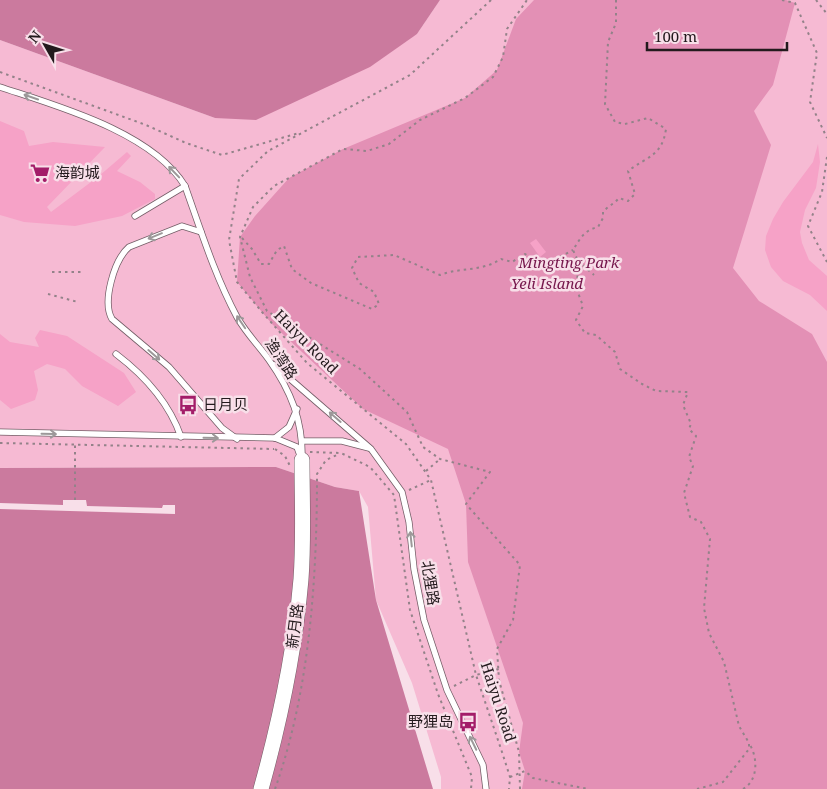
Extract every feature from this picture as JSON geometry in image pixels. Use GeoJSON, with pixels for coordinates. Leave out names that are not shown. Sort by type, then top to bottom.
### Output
{"type":"FeatureCollection","features":[{"type":"Feature","properties":{"kind":"street","name":"新月路"},"geometry":{"type":"LineString","coordinates":[[260,789],[271,750],[293,646],[301,578],[300,453]]}},
{"type":"Feature","properties":{"kind":"lane","name":"渔湾路"},"geometry":{"type":"LineString","coordinates":[[0,87],[67,110],[136,141],[162,160],[179,178],[185,186],[216,276],[238,319],[270,362],[297,409],[303,441],[300,453]]}},
{"type":"Feature","properties":{"kind":"lane"},"geometry":{"type":"LineString","coordinates":[[135,216],[185,186]]}},
{"type":"Feature","properties":{"kind":"lane"},"geometry":{"type":"LineString","coordinates":[[201,232],[182,226],[129,247],[123,252],[115,271],[107,303],[108,313],[112,319],[169,367],[222,428],[237,438]]}},
{"type":"Feature","properties":{"kind":"lane"},"geometry":{"type":"LineString","coordinates":[[116,354],[140,374],[165,403],[175,420],[181,437]]}},
{"type":"Feature","properties":{"kind":"lane","name":"北狸路"},"geometry":{"type":"LineString","coordinates":[[270,362],[372,449],[402,492],[409,522],[414,570],[424,620],[447,690],[483,765],[486,789]]}},
{"type":"Feature","properties":{"kind":"lane"},"geometry":{"type":"LineString","coordinates":[[274,438],[289,427],[297,409]]}},
{"type":"Feature","properties":{"kind":"lane"},"geometry":{"type":"LineString","coordinates":[[0,432],[274,438],[300,453]]}},
{"type":"Feature","properties":{"kind":"lane"},"geometry":{"type":"LineString","coordinates":[[303,441],[342,441],[372,449]]}},
{"type":"Feature","properties":{"kind":"path","name":"Haiyu Road"},"geometry":{"type":"LineString","coordinates":[[491,0],[410,74],[268,151],[239,179],[229,240],[237,282],[307,363],[406,444],[432,480],[476,675],[510,777],[509,789]]}},
{"type":"Feature","properties":{"kind":"path"},"geometry":{"type":"LineString","coordinates":[[520,789],[519,752],[499,680],[497,649],[513,620],[520,565],[466,504],[490,472],[440,460],[423,446],[407,412],[360,369],[268,311],[250,277],[240,237],[252,207],[274,186],[343,149],[367,151],[389,144],[420,120],[465,98],[493,77],[503,57],[507,29],[527,0]]}},
{"type":"Feature","properties":{"kind":"path"},"geometry":{"type":"LineString","coordinates":[[240,237],[252,249],[262,264],[269,264],[277,250],[284,246],[292,269],[311,283],[372,309],[379,304],[374,292],[359,283],[352,268],[358,257],[394,255],[440,275],[454,270],[471,270],[477,267],[491,266],[501,259],[512,262],[525,254],[535,261],[554,260],[573,250],[581,237],[589,229],[598,227],[603,218],[602,212],[609,205],[615,203],[619,198],[628,200],[635,194],[628,171],[642,160],[654,156],[664,142],[666,129],[648,118],[625,124],[615,122],[605,104],[608,42],[616,23],[616,0]]}},
{"type":"Feature","properties":{"kind":"path"},"geometry":{"type":"LineString","coordinates":[[782,0],[795,3]]}},
{"type":"Feature","properties":{"kind":"path"},"geometry":{"type":"LineString","coordinates":[[795,3],[798,0]]}},
{"type":"Feature","properties":{"kind":"path"},"geometry":{"type":"LineString","coordinates":[[816,0],[827,14]]}},
{"type":"Feature","properties":{"kind":"path"},"geometry":{"type":"LineString","coordinates":[[795,3],[817,53],[810,102],[827,138]]}},
{"type":"Feature","properties":{"kind":"path"},"geometry":{"type":"LineString","coordinates":[[0,72],[222,155],[303,132]]}},
{"type":"Feature","properties":{"kind":"path"},"geometry":{"type":"LineString","coordinates":[[827,157],[822,192],[808,226],[827,262]]}},
{"type":"Feature","properties":{"kind":"path"},"geometry":{"type":"LineString","coordinates":[[573,250],[578,261],[594,275]]}},
{"type":"Feature","properties":{"kind":"path"},"geometry":{"type":"LineString","coordinates":[[578,261],[577,290],[583,306],[576,320],[584,333],[596,335],[615,352],[620,370],[642,384],[656,391],[688,392],[683,405],[691,424],[689,429],[696,436],[689,457],[693,466],[684,493],[690,517],[701,522],[710,538],[704,608],[708,633],[724,662],[739,726],[756,754],[754,774],[743,789]]}},
{"type":"Feature","properties":{"kind":"path"},"geometry":{"type":"LineString","coordinates":[[52,272],[84,272]]}},
{"type":"Feature","properties":{"kind":"path"},"geometry":{"type":"LineString","coordinates":[[48,294],[78,302]]}},
{"type":"Feature","properties":{"kind":"path"},"geometry":{"type":"LineString","coordinates":[[0,443],[275,449],[300,453],[341,453],[370,467],[394,495],[410,610],[438,694],[472,777],[471,789]]}},
{"type":"Feature","properties":{"kind":"path"},"geometry":{"type":"LineString","coordinates":[[75,444],[75,500]]}},
{"type":"Feature","properties":{"kind":"path"},"geometry":{"type":"LineString","coordinates":[[275,449],[285,456],[292,475]]}},
{"type":"Feature","properties":{"kind":"path"},"geometry":{"type":"LineString","coordinates":[[426,471],[440,460]]}},
{"type":"Feature","properties":{"kind":"path"},"geometry":{"type":"LineString","coordinates":[[394,495],[432,480]]}},
{"type":"Feature","properties":{"kind":"path"},"geometry":{"type":"LineString","coordinates":[[447,690],[476,675],[499,669]]}},
{"type":"Feature","properties":{"kind":"path"},"geometry":{"type":"LineString","coordinates":[[697,789],[723,782],[749,749],[749,743]]}},
{"type":"Feature","properties":{"kind":"path"},"geometry":{"type":"LineString","coordinates":[[510,777],[524,771],[534,778],[588,789]]}},
{"type":"Feature","properties":{"kind":"green space","name":"Yeli Island"},"geometry":{"type":"Polygon","coordinates":[[[440,0],[827,0],[827,789],[441,789],[441,777],[412,683],[376,600],[368,507],[359,491],[335,487],[276,467],[0,468],[0,40],[215,118],[417,34],[440,0]]]}},
{"type":"Feature","properties":{"kind":"green space","name":"Yeli Island"},"geometry":{"type":"Polygon","coordinates":[[[534,0],[786,0],[795,3],[773,85],[754,111],[771,145],[733,268],[759,301],[812,334],[827,362],[827,789],[522,789],[525,771],[519,752],[523,723],[468,562],[466,504],[448,449],[363,409],[272,324],[237,282],[240,237],[255,216],[289,178],[343,149],[465,98],[497,70],[516,19],[534,0]]]}},
{"type":"Feature","properties":{"kind":"shaded area"},"geometry":{"type":"Polygon","coordinates":[[[0,0],[440,0],[417,34],[370,67],[256,120],[215,118],[0,40],[0,0]]]}},
{"type":"Feature","properties":{"kind":"shaded area"},"geometry":{"type":"Polygon","coordinates":[[[276,467],[335,487],[359,491],[376,600],[433,789],[0,789],[0,468],[276,467]]]}},
{"type":"Feature","properties":{"kind":"pier"},"geometry":{"type":"Polygon","coordinates":[[[63,500],[86,500],[87,506],[162,508],[163,505],[175,505],[175,514],[0,509],[0,503],[63,505],[63,500]]]}},
{"type":"Feature","properties":{"kind":"building","name":"海韵城"},"geometry":{"type":"Polygon","coordinates":[[[0,121],[24,131],[29,146],[53,142],[105,147],[47,207],[51,212],[127,152],[131,156],[117,171],[140,182],[155,194],[155,199],[122,216],[75,226],[24,222],[0,215],[0,121]]]}},
{"type":"Feature","properties":{"kind":"building"},"geometry":{"type":"Polygon","coordinates":[[[818,144],[820,162],[816,188],[805,210],[800,232],[809,260],[827,276],[827,311],[810,295],[783,281],[771,267],[765,250],[766,236],[773,219],[783,202],[813,162],[818,144]]]}},
{"type":"Feature","properties":{"kind":"building"},"geometry":{"type":"Polygon","coordinates":[[[536,239],[546,252],[540,257],[530,243],[536,239]]]}},
{"type":"Feature","properties":{"kind":"building"},"geometry":{"type":"Polygon","coordinates":[[[40,330],[67,336],[124,373],[136,392],[118,406],[82,386],[65,369],[47,364],[34,371],[38,390],[35,400],[11,409],[0,400],[0,334],[10,342],[39,347],[35,338],[40,330]]]}},
{"type":"Feature","properties":{"kind":"place","name":"海韵城"},"geometry":{"type":"Point","coordinates":[40,173]}},
{"type":"Feature","properties":{"kind":"place","name":"日月贝"},"geometry":{"type":"Point","coordinates":[188,405]}},
{"type":"Feature","properties":{"kind":"place","name":"野狸岛"},"geometry":{"type":"Point","coordinates":[468,722]}},
{"type":"Feature","properties":{"kind":"park label","name":"Mingting Park"},"geometry":{"type":"Point","coordinates":[569,263]}}]}
